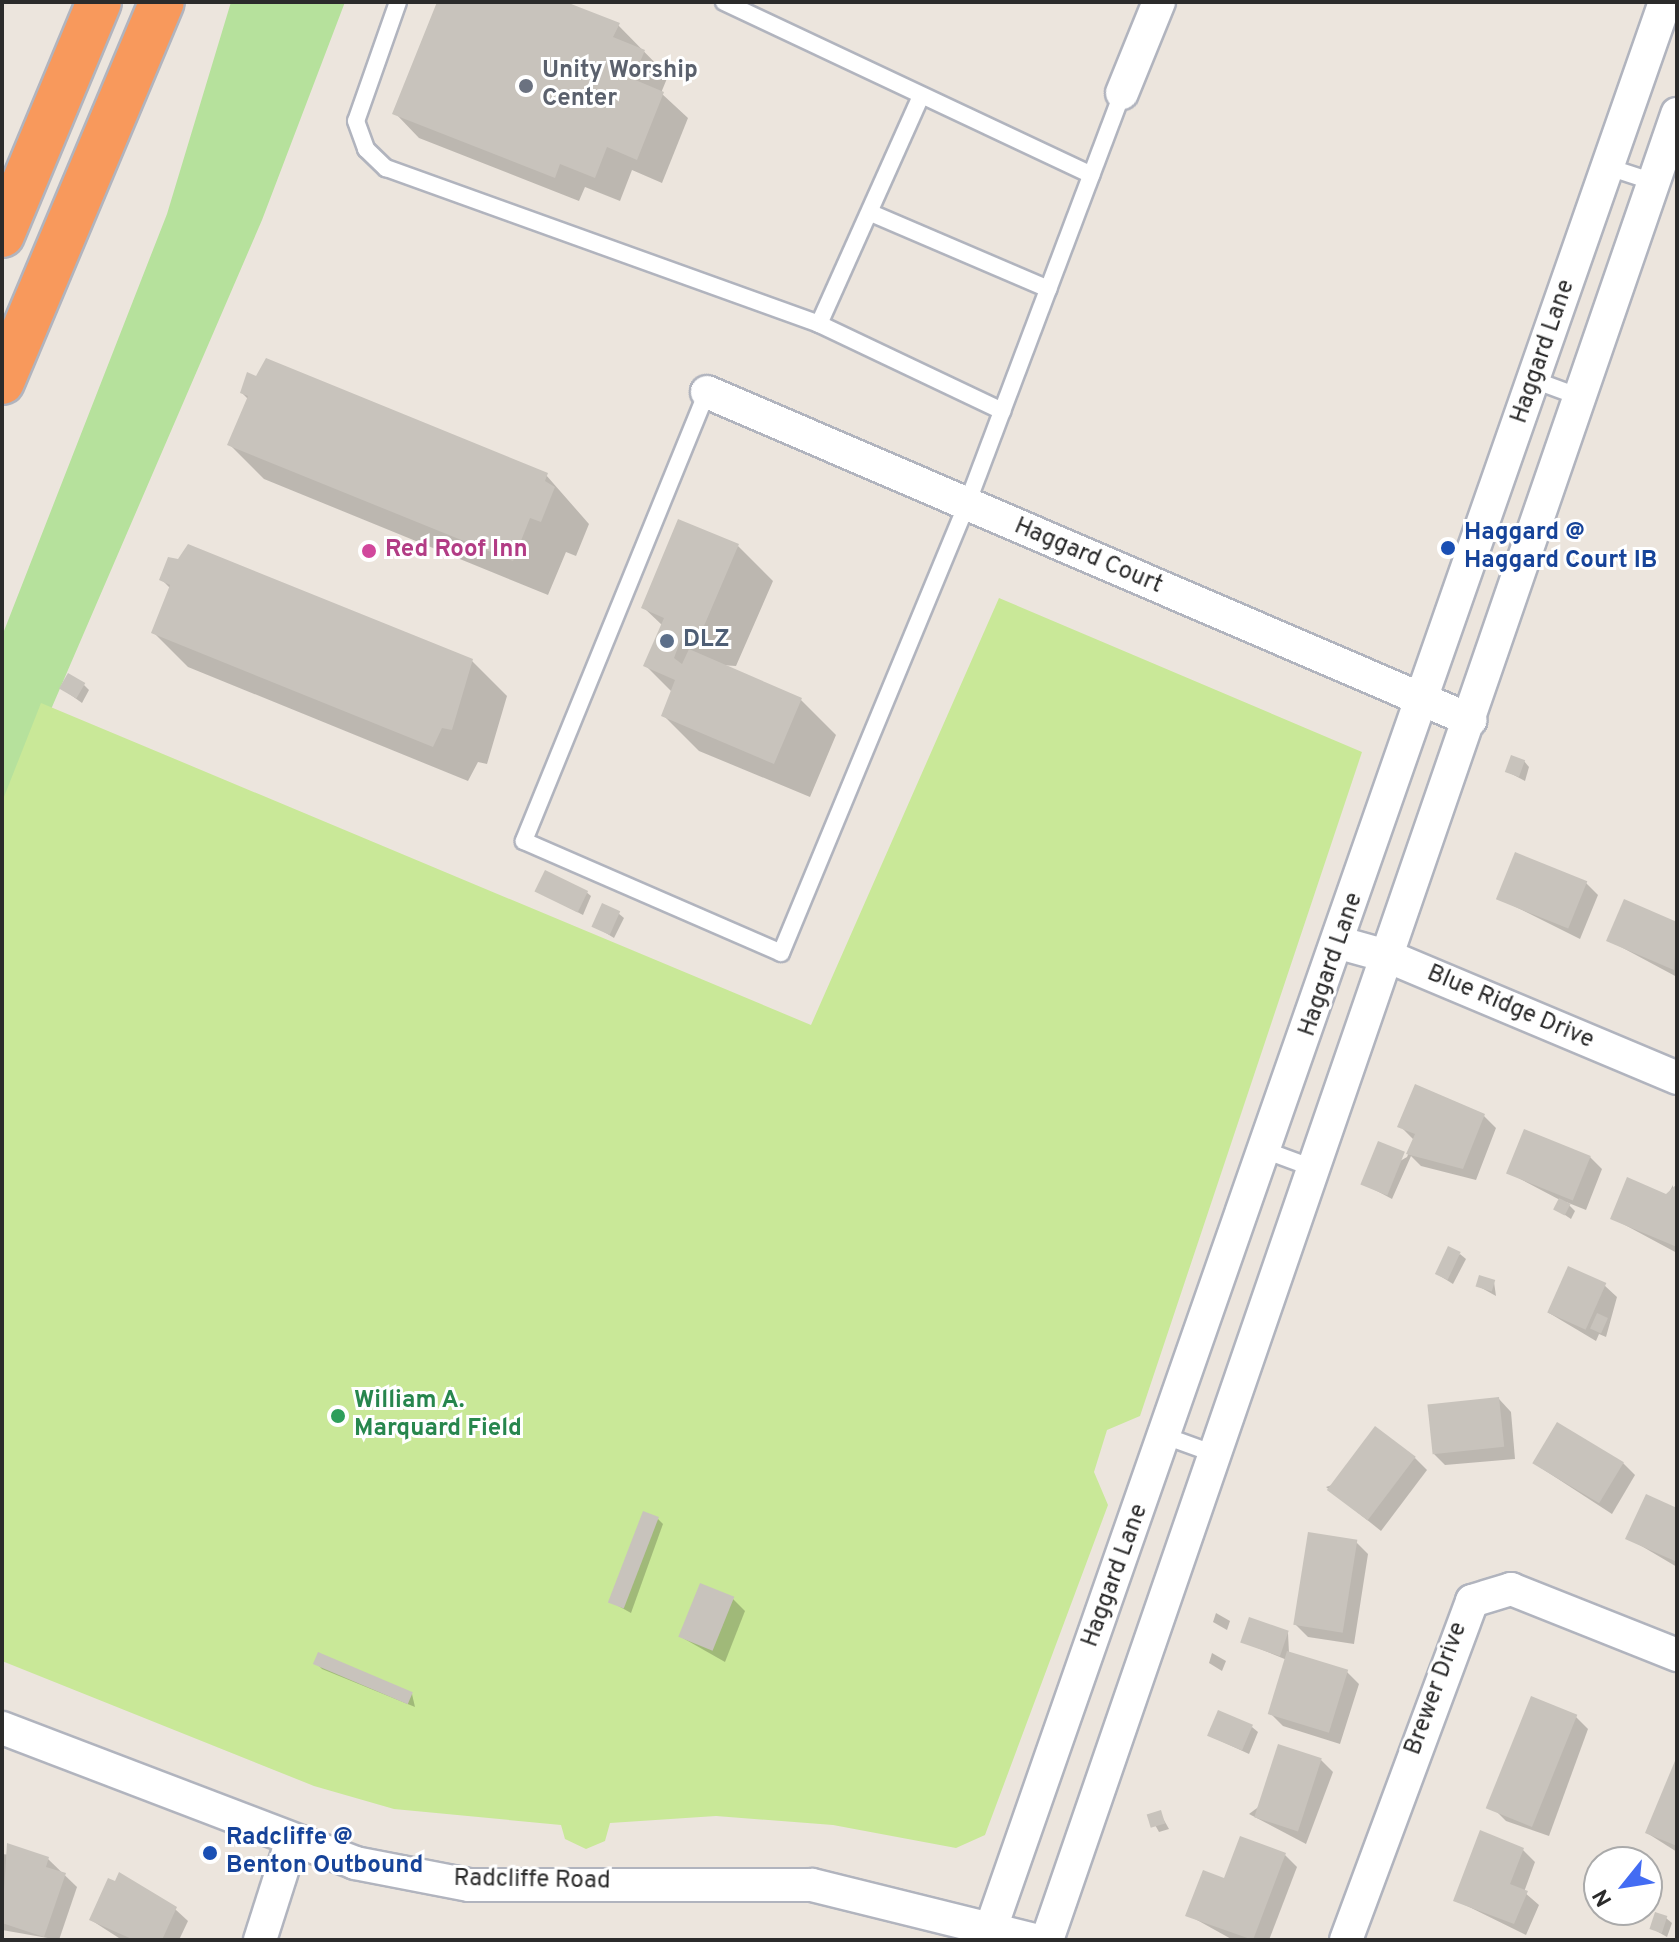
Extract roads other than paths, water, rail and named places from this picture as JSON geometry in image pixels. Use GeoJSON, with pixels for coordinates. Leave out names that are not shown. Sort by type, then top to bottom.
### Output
{"type":"FeatureCollection","features":[{"type":"Feature","properties":{"kind":"highway"},"geometry":{"type":"LineString","coordinates":[[2,235],[99,2]]}},
{"type":"Feature","properties":{"kind":"highway"},"geometry":{"type":"LineString","coordinates":[[2,382],[162,2]]}},
{"type":"Feature","properties":{"kind":"street"},"geometry":{"type":"LineString","coordinates":[[1122,93],[1159,2]]}},
{"type":"Feature","properties":{"kind":"street","name":"Haggard Lane"},"geometry":{"type":"LineString","coordinates":[[992,1925],[1340,943],[1665,2]]}},
{"type":"Feature","properties":{"kind":"street","name":"Haggard Lane"},"geometry":{"type":"LineString","coordinates":[[1047,1940],[1677,114]]}},
{"type":"Feature","properties":{"kind":"street","name":"Haggard Court"},"geometry":{"type":"LineString","coordinates":[[707,392],[1470,720]]}},
{"type":"Feature","properties":{"kind":"street","name":"Blue Ridge Drive"},"geometry":{"type":"LineString","coordinates":[[1340,943],[1387,956],[1677,1078]]}},
{"type":"Feature","properties":{"kind":"street","name":"Brewer Drive"},"geometry":{"type":"LineString","coordinates":[[1346,1940],[1472,1601],[1511,1589],[1677,1655]]}},
{"type":"Feature","properties":{"kind":"street","name":"Radcliffe Road"},"geometry":{"type":"LineString","coordinates":[[2,1728],[291,1843],[469,1885],[812,1885],[992,1925],[1034,1940]]}},
{"type":"Feature","properties":{"kind":"street"},"geometry":{"type":"LineString","coordinates":[[260,1940],[291,1843]]}},
{"type":"Feature","properties":{"kind":"lane"},"geometry":{"type":"LineString","coordinates":[[398,2],[356,121],[366,149],[386,168],[819,324],[1002,411]]}},
{"type":"Feature","properties":{"kind":"lane"},"geometry":{"type":"LineString","coordinates":[[724,2],[1091,175]]}},
{"type":"Feature","properties":{"kind":"lane"},"geometry":{"type":"LineString","coordinates":[[707,392],[524,841],[781,953],[967,504],[1122,93]]}},
{"type":"Feature","properties":{"kind":"lane"},"geometry":{"type":"LineString","coordinates":[[819,324],[921,96]]}},
{"type":"Feature","properties":{"kind":"lane"},"geometry":{"type":"LineString","coordinates":[[1608,167],[1654,182]]}},
{"type":"Feature","properties":{"kind":"lane"},"geometry":{"type":"LineString","coordinates":[[871,213],[1048,289]]}},
{"type":"Feature","properties":{"kind":"lane"},"geometry":{"type":"LineString","coordinates":[[1534,380],[1580,397]]}},
{"type":"Feature","properties":{"kind":"lane"},"geometry":{"type":"LineString","coordinates":[[1267,1151],[1313,1168]]}},
{"type":"Feature","properties":{"kind":"lane"},"geometry":{"type":"LineString","coordinates":[[1165,1436],[1215,1454]]}},
{"type":"Feature","properties":{"kind":"place","name":"Unity Worship Center"},"geometry":{"type":"Point","coordinates":[526,86]}},
{"type":"Feature","properties":{"kind":"place","name":"Haggard @ Haggard Court IB"},"geometry":{"type":"Point","coordinates":[1448,548]}},
{"type":"Feature","properties":{"kind":"place","name":"Red Roof Inn"},"geometry":{"type":"Point","coordinates":[369,551]}},
{"type":"Feature","properties":{"kind":"place","name":"DLZ"},"geometry":{"type":"Point","coordinates":[667,641]}},
{"type":"Feature","properties":{"kind":"place","name":"William A. Marquard Field"},"geometry":{"type":"Point","coordinates":[338,1416]}},
{"type":"Feature","properties":{"kind":"place","name":"Radcliffe @ Benton Outbound"},"geometry":{"type":"Point","coordinates":[210,1853]}}]}
